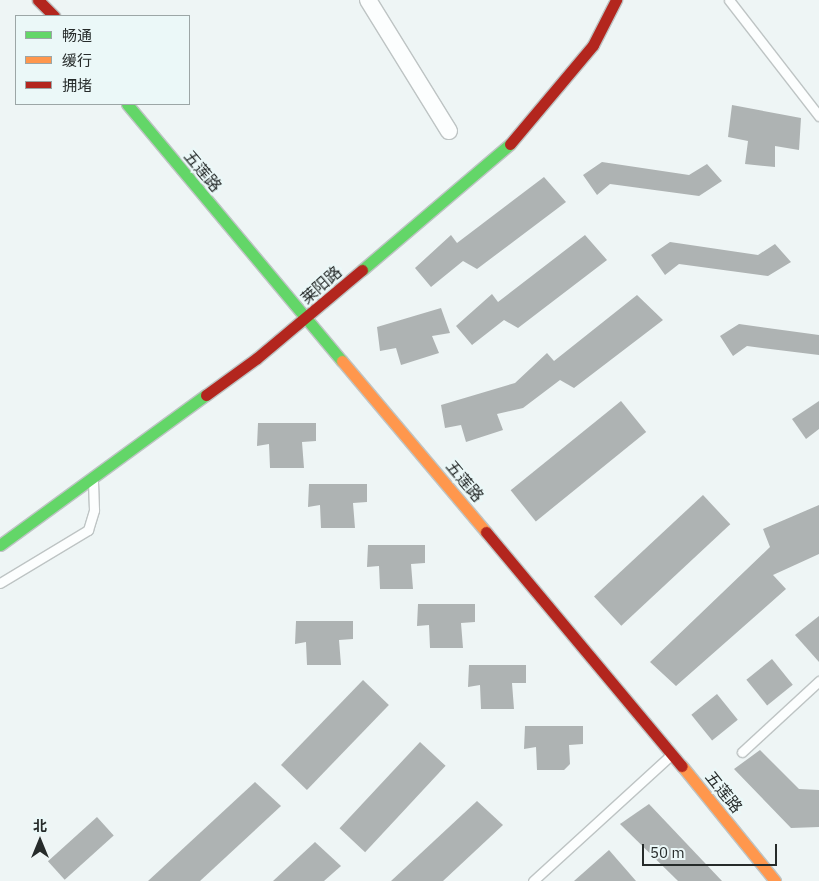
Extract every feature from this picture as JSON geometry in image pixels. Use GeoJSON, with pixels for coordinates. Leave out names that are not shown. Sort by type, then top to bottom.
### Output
{"type":"FeatureCollection","features":[{"type":"Feature","properties":{"kind":"street"},"geometry":{"type":"LineString","coordinates":[[38,0],[53,15]]}},
{"type":"Feature","properties":{"kind":"street"},"geometry":{"type":"LineString","coordinates":[[368,0],[449,131]]}},
{"type":"Feature","properties":{"kind":"street","name":"莱阳路"},"geometry":{"type":"LineString","coordinates":[[0,546],[257,358],[307,318],[433,208],[506,149],[593,45],[616,0]]}},
{"type":"Feature","properties":{"kind":"street","name":"五莲路"},"geometry":{"type":"LineString","coordinates":[[128,105],[672,754],[775,881]]}},
{"type":"Feature","properties":{"kind":"lane"},"geometry":{"type":"LineString","coordinates":[[729,0],[819,116]]}},
{"type":"Feature","properties":{"kind":"lane"},"geometry":{"type":"LineString","coordinates":[[0,583],[88,530],[94,510],[93,478]]}},
{"type":"Feature","properties":{"kind":"lane"},"geometry":{"type":"LineString","coordinates":[[742,752],[819,681]]}},
{"type":"Feature","properties":{"kind":"lane"},"geometry":{"type":"LineString","coordinates":[[533,881],[672,754]]}},
{"type":"Feature","properties":{"kind":"building"},"geometry":{"type":"Polygon","coordinates":[[[732,105],[801,118],[799,150],[775,146],[775,167],[745,164],[748,141],[728,137],[732,105]]]}},
{"type":"Feature","properties":{"kind":"building"},"geometry":{"type":"Polygon","coordinates":[[[602,162],[689,175],[707,164],[722,181],[699,196],[610,184],[597,195],[583,175],[602,162]]]}},
{"type":"Feature","properties":{"kind":"building"},"geometry":{"type":"Polygon","coordinates":[[[544,177],[566,202],[477,269],[463,261],[431,287],[415,268],[451,235],[457,243],[544,177]]]}},
{"type":"Feature","properties":{"kind":"building"},"geometry":{"type":"Polygon","coordinates":[[[585,235],[607,260],[518,328],[504,320],[472,345],[456,326],[492,294],[498,302],[585,235]]]}},
{"type":"Feature","properties":{"kind":"building"},"geometry":{"type":"Polygon","coordinates":[[[670,242],[758,255],[775,244],[791,262],[768,276],[679,264],[665,275],[651,255],[670,242]]]}},
{"type":"Feature","properties":{"kind":"building"},"geometry":{"type":"Polygon","coordinates":[[[637,295],[663,320],[574,388],[560,380],[523,408],[497,414],[503,430],[466,442],[461,425],[445,428],[441,405],[515,383],[547,353],[554,361],[637,295]]]}},
{"type":"Feature","properties":{"kind":"building"},"geometry":{"type":"Polygon","coordinates":[[[441,308],[450,333],[432,336],[439,353],[401,365],[396,348],[380,351],[377,327],[441,308]]]}},
{"type":"Feature","properties":{"kind":"building"},"geometry":{"type":"Polygon","coordinates":[[[739,324],[819,335],[819,355],[747,346],[733,356],[720,336],[739,324]]]}},
{"type":"Feature","properties":{"kind":"building"},"geometry":{"type":"Polygon","coordinates":[[[621,401],[646,432],[536,521],[511,490],[621,401]]]}},
{"type":"Feature","properties":{"kind":"building"},"geometry":{"type":"Polygon","coordinates":[[[819,401],[819,429],[806,439],[792,419],[819,401]]]}},
{"type":"Feature","properties":{"kind":"building"},"geometry":{"type":"Polygon","coordinates":[[[258,423],[316,423],[316,441],[302,442],[304,468],[270,468],[269,444],[257,446],[258,423]]]}},
{"type":"Feature","properties":{"kind":"building"},"geometry":{"type":"Polygon","coordinates":[[[309,484],[367,484],[367,502],[353,503],[355,528],[321,528],[320,505],[308,507],[309,484]]]}},
{"type":"Feature","properties":{"kind":"building"},"geometry":{"type":"Polygon","coordinates":[[[703,495],[730,524],[621,626],[594,597],[703,495]]]}},
{"type":"Feature","properties":{"kind":"building"},"geometry":{"type":"Polygon","coordinates":[[[819,505],[819,554],[773,575],[786,589],[676,686],[650,662],[770,547],[763,529],[819,505]]]}},
{"type":"Feature","properties":{"kind":"building"},"geometry":{"type":"Polygon","coordinates":[[[368,545],[425,545],[425,563],[411,564],[413,589],[380,589],[379,566],[367,567],[368,545]]]}},
{"type":"Feature","properties":{"kind":"building"},"geometry":{"type":"Polygon","coordinates":[[[418,604],[475,604],[475,622],[461,623],[463,648],[430,648],[429,625],[417,626],[418,604]]]}},
{"type":"Feature","properties":{"kind":"building"},"geometry":{"type":"Polygon","coordinates":[[[819,616],[819,662],[795,635],[819,616]]]}},
{"type":"Feature","properties":{"kind":"building"},"geometry":{"type":"Polygon","coordinates":[[[296,621],[353,621],[353,639],[339,640],[341,665],[307,665],[306,642],[295,644],[296,621]]]}},
{"type":"Feature","properties":{"kind":"building"},"geometry":{"type":"Polygon","coordinates":[[[772,659],[793,685],[767,705],[746,680],[772,659]]]}},
{"type":"Feature","properties":{"kind":"building"},"geometry":{"type":"Polygon","coordinates":[[[469,665],[526,665],[526,683],[512,683],[514,709],[481,709],[480,685],[468,687],[469,665]]]}},
{"type":"Feature","properties":{"kind":"building"},"geometry":{"type":"Polygon","coordinates":[[[363,680],[389,705],[307,790],[281,765],[363,680]]]}},
{"type":"Feature","properties":{"kind":"building"},"geometry":{"type":"Polygon","coordinates":[[[717,694],[738,720],[712,740],[691,715],[717,694]]]}},
{"type":"Feature","properties":{"kind":"building"},"geometry":{"type":"Polygon","coordinates":[[[525,726],[583,726],[583,744],[569,745],[570,764],[564,770],[537,770],[536,747],[524,749],[525,726]]]}},
{"type":"Feature","properties":{"kind":"building"},"geometry":{"type":"Polygon","coordinates":[[[420,742],[446,766],[365,852],[340,828],[420,742]]]}},
{"type":"Feature","properties":{"kind":"building"},"geometry":{"type":"Polygon","coordinates":[[[760,750],[799,789],[819,790],[819,827],[791,828],[734,769],[760,750]]]}},
{"type":"Feature","properties":{"kind":"building"},"geometry":{"type":"Polygon","coordinates":[[[255,782],[281,806],[200,881],[148,881],[255,782]]]}},
{"type":"Feature","properties":{"kind":"building"},"geometry":{"type":"Polygon","coordinates":[[[477,801],[503,825],[443,881],[391,881],[477,801]]]}},
{"type":"Feature","properties":{"kind":"building"},"geometry":{"type":"Polygon","coordinates":[[[649,804],[722,881],[678,881],[620,824],[649,804]]]}},
{"type":"Feature","properties":{"kind":"building"},"geometry":{"type":"Polygon","coordinates":[[[97,817],[114,836],[65,880],[48,861],[97,817]]]}},
{"type":"Feature","properties":{"kind":"building"},"geometry":{"type":"Polygon","coordinates":[[[315,842],[341,866],[324,881],[273,881],[315,842]]]}},
{"type":"Feature","properties":{"kind":"building"},"geometry":{"type":"Polygon","coordinates":[[[609,850],[636,881],[574,881],[609,850]]]}},
{"type":"Feature","properties":{"kind":"traffic: fast"},"geometry":{"type":"LineString","coordinates":[[128,105],[342,361]]}},
{"type":"Feature","properties":{"kind":"traffic: fast"},"geometry":{"type":"LineString","coordinates":[[362,270],[510,144]]}},
{"type":"Feature","properties":{"kind":"traffic: fast"},"geometry":{"type":"LineString","coordinates":[[0,545],[206,395]]}},
{"type":"Feature","properties":{"kind":"traffic: slow"},"geometry":{"type":"LineString","coordinates":[[342,361],[486,532]]}},
{"type":"Feature","properties":{"kind":"traffic: slow"},"geometry":{"type":"LineString","coordinates":[[682,766],[775,881]]}},
{"type":"Feature","properties":{"kind":"traffic: jam"},"geometry":{"type":"LineString","coordinates":[[38,0],[53,15]]}},
{"type":"Feature","properties":{"kind":"traffic: jam"},"geometry":{"type":"LineString","coordinates":[[510,144],[593,45],[616,0]]}},
{"type":"Feature","properties":{"kind":"traffic: jam"},"geometry":{"type":"LineString","coordinates":[[206,395],[257,358],[362,270]]}},
{"type":"Feature","properties":{"kind":"traffic: jam"},"geometry":{"type":"LineString","coordinates":[[486,532],[682,766]]}}]}
